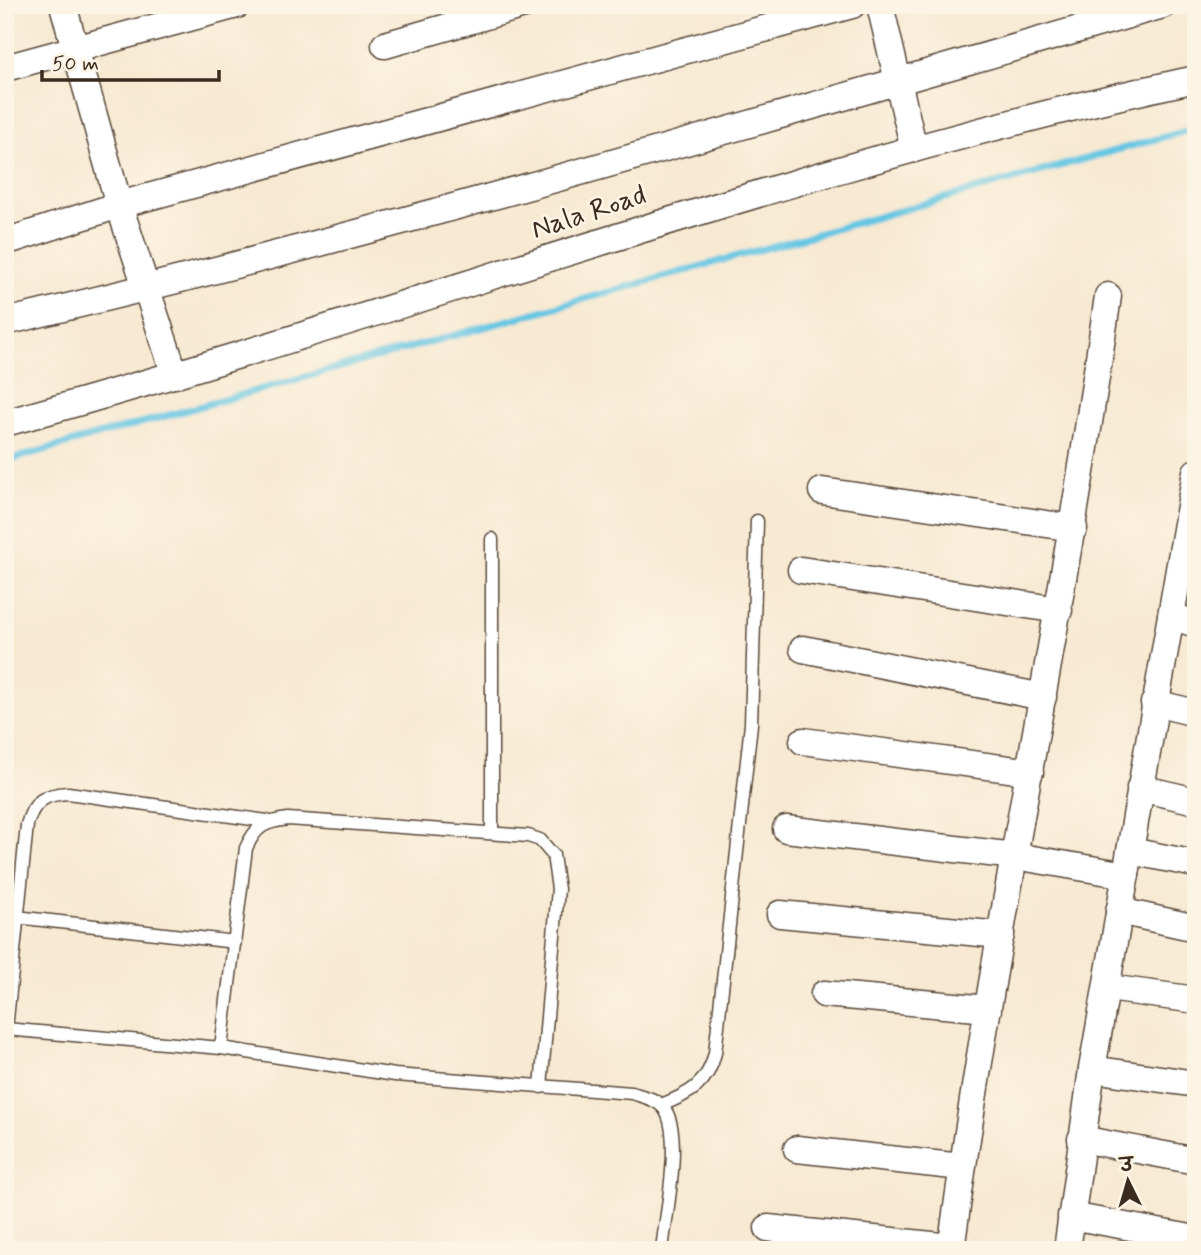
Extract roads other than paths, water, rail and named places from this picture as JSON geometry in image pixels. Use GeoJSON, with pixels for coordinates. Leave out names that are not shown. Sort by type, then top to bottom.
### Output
{"type":"FeatureCollection","features":[{"type":"Feature","properties":{"kind":"street"},"geometry":{"type":"LineString","coordinates":[[63,5],[119,205],[149,288],[175,374]]}},
{"type":"Feature","properties":{"kind":"street"},"geometry":{"type":"LineString","coordinates":[[5,68],[237,5]]}},
{"type":"Feature","properties":{"kind":"street"},"geometry":{"type":"LineString","coordinates":[[385,45],[524,5]]}},
{"type":"Feature","properties":{"kind":"street"},"geometry":{"type":"LineString","coordinates":[[5,242],[119,205],[852,5]]}},
{"type":"Feature","properties":{"kind":"street"},"geometry":{"type":"LineString","coordinates":[[880,5],[914,149]]}},
{"type":"Feature","properties":{"kind":"street"},"geometry":{"type":"LineString","coordinates":[[5,321],[149,288],[897,82],[1163,5]]}},
{"type":"Feature","properties":{"kind":"street","name":"Nala Road"},"geometry":{"type":"LineString","coordinates":[[5,423],[346,324],[767,190],[1082,104],[1196,79]]}},
{"type":"Feature","properties":{"kind":"street"},"geometry":{"type":"LineString","coordinates":[[768,1228],[951,1248],[988,1009],[1074,528],[1108,296]]}},
{"type":"Feature","properties":{"kind":"street"},"geometry":{"type":"LineString","coordinates":[[1067,1250],[1092,1069],[1108,988],[1154,704],[1184,620],[1196,472]]}},
{"type":"Feature","properties":{"kind":"street"},"geometry":{"type":"LineString","coordinates":[[822,491],[1074,528]]}},
{"type":"Feature","properties":{"kind":"street"},"geometry":{"type":"LineString","coordinates":[[801,570],[1059,610]]}},
{"type":"Feature","properties":{"kind":"street"},"geometry":{"type":"LineString","coordinates":[[803,649],[1043,697]]}},
{"type":"Feature","properties":{"kind":"street"},"geometry":{"type":"LineString","coordinates":[[1154,704],[1196,713]]}},
{"type":"Feature","properties":{"kind":"street"},"geometry":{"type":"LineString","coordinates":[[803,740],[1030,772]]}},
{"type":"Feature","properties":{"kind":"street"},"geometry":{"type":"LineString","coordinates":[[1140,788],[1196,801]]}},
{"type":"Feature","properties":{"kind":"street"},"geometry":{"type":"LineString","coordinates":[[786,829],[1015,856],[1128,863],[1196,863]]}},
{"type":"Feature","properties":{"kind":"street"},"geometry":{"type":"LineString","coordinates":[[1119,911],[1196,928]]}},
{"type":"Feature","properties":{"kind":"street"},"geometry":{"type":"LineString","coordinates":[[780,914],[1001,934]]}},
{"type":"Feature","properties":{"kind":"street"},"geometry":{"type":"LineString","coordinates":[[1108,988],[1196,1000]]}},
{"type":"Feature","properties":{"kind":"street"},"geometry":{"type":"LineString","coordinates":[[824,994],[988,1009]]}},
{"type":"Feature","properties":{"kind":"street"},"geometry":{"type":"LineString","coordinates":[[1092,1069],[1196,1084]]}},
{"type":"Feature","properties":{"kind":"street"},"geometry":{"type":"LineString","coordinates":[[1081,1139],[1196,1161]]}},
{"type":"Feature","properties":{"kind":"street"},"geometry":{"type":"LineString","coordinates":[[797,1149],[962,1167]]}},
{"type":"Feature","properties":{"kind":"street"},"geometry":{"type":"LineString","coordinates":[[1071,1216],[1196,1239]]}},
{"type":"Feature","properties":{"kind":"lane"},"geometry":{"type":"LineString","coordinates":[[662,1105],[689,1094],[701,1084],[711,1072],[715,1053],[751,724],[757,520]]}},
{"type":"Feature","properties":{"kind":"lane"},"geometry":{"type":"LineString","coordinates":[[492,539],[492,832]]}},
{"type":"Feature","properties":{"kind":"lane"},"geometry":{"type":"LineString","coordinates":[[541,1087],[558,889],[553,855],[540,840],[492,832],[288,819],[267,821],[68,793],[49,794],[30,810],[16,917],[6,1029],[221,1048],[395,1075],[541,1087],[632,1093],[662,1105],[670,1120],[674,1142],[662,1250]]}},
{"type":"Feature","properties":{"kind":"lane"},"geometry":{"type":"LineString","coordinates":[[221,1048],[246,848],[255,830],[267,821]]}},
{"type":"Feature","properties":{"kind":"lane"},"geometry":{"type":"LineString","coordinates":[[16,917],[235,942]]}},
{"type":"Feature","properties":{"kind":"waterway"},"geometry":{"type":"LineString","coordinates":[[5,461],[1196,128]]}}]}
